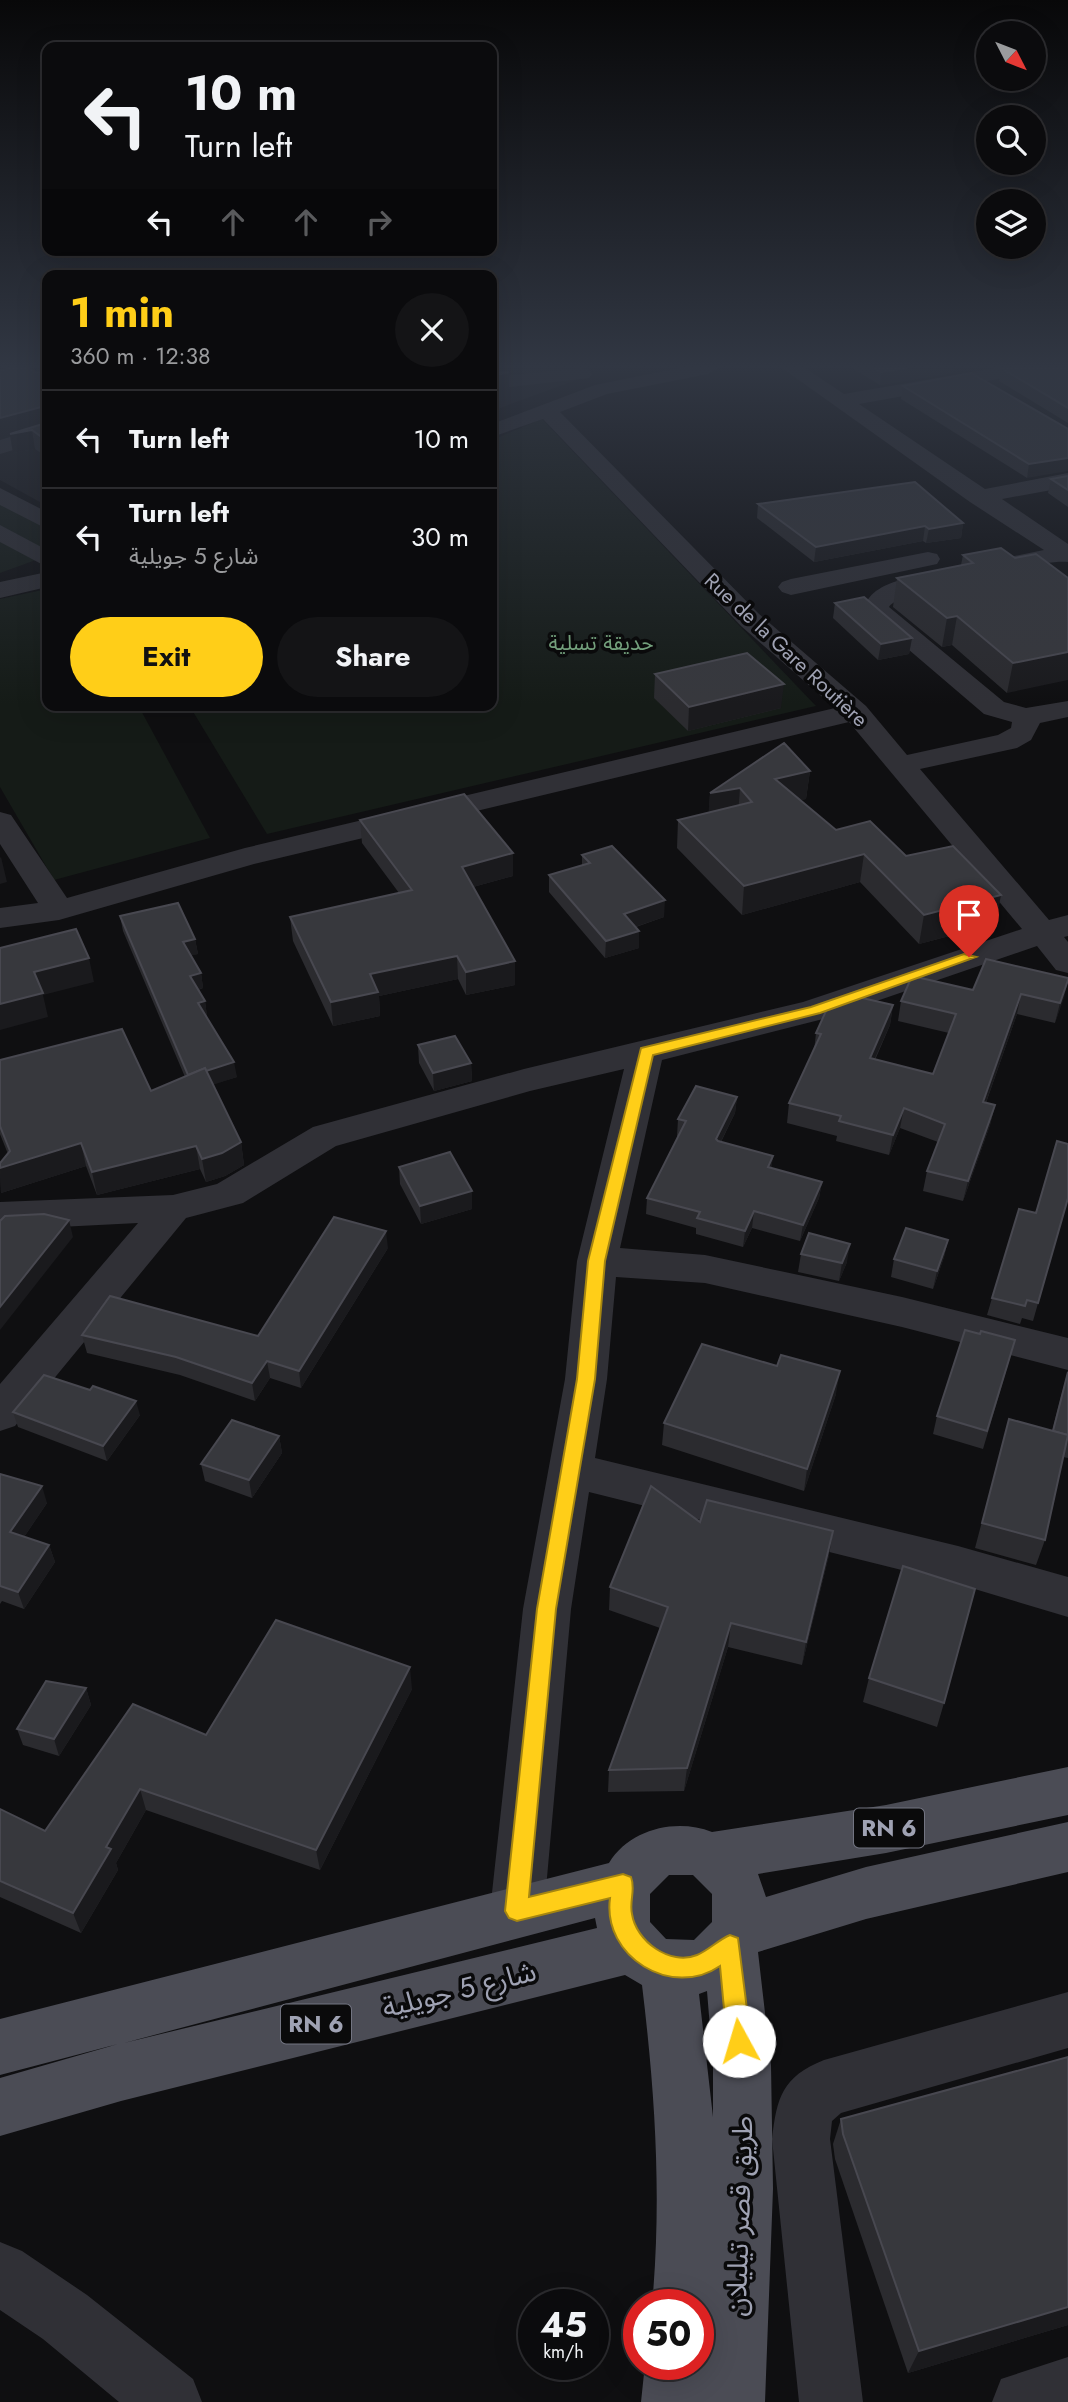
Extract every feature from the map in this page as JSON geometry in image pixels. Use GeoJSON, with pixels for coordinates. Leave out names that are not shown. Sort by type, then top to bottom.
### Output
{"type":"FeatureCollection","features":[{"type":"Feature","properties":{"kind":"main road","name":"RN 6"},"geometry":{"type":"LineString","coordinates":[[710,1857],[886,1829],[1068,1791]]}},
{"type":"Feature","properties":{"kind":"main road","name":"RN 6"},"geometry":{"type":"LineString","coordinates":[[734,1939],[866,1894],[1068,1847]]}},
{"type":"Feature","properties":{"kind":"main road"},"geometry":{"type":"LineString","coordinates":[[674,1849],[710,1857],[734,1883],[741,1916],[734,1939],[702,1965],[684,1968],[650,1956],[624,1929],[620,1910],[623,1885],[641,1861],[657,1853],[674,1849]]}},
{"type":"Feature","properties":{"kind":"main road","name":"RN 6"},"geometry":{"type":"LineString","coordinates":[[0,2047],[623,1885]]}},
{"type":"Feature","properties":{"kind":"main road","name":"طريق قصر تيليلان"},"geometry":{"type":"LineString","coordinates":[[733,2402],[743,2175],[742,2065],[734,1939]]}},
{"type":"Feature","properties":{"kind":"main road","name":"طريق قصر تيليلان"},"geometry":{"type":"LineString","coordinates":[[650,1956],[680,2062],[688,2161],[684,2289]]}},
{"type":"Feature","properties":{"kind":"main road","name":"شارع 5 جويلية"},"geometry":{"type":"LineString","coordinates":[[25,2100],[121,2072],[650,1956]]}},
{"type":"Feature","properties":{"kind":"main road"},"geometry":{"type":"LineString","coordinates":[[673,2402],[675,2380]]}},
{"type":"Feature","properties":{"kind":"street","name":"Rue de la Gare Routière"},"geometry":{"type":"LineString","coordinates":[[614,480],[750,620],[856,712],[900,765],[1054,928],[1068,963]]}},
{"type":"Feature","properties":{"kind":"street"},"geometry":{"type":"LineString","coordinates":[[954,480],[1060,552]]}},
{"type":"Feature","properties":{"kind":"street"},"geometry":{"type":"LineString","coordinates":[[993,480],[1010,491],[1060,552]]}},
{"type":"Feature","properties":{"kind":"street"},"geometry":{"type":"LineString","coordinates":[[978,497],[1068,480]]}},
{"type":"Feature","properties":{"kind":"street"},"geometry":{"type":"LineString","coordinates":[[0,495],[42,515]]}},
{"type":"Feature","properties":{"kind":"street"},"geometry":{"type":"LineString","coordinates":[[0,532],[37,554]]}},
{"type":"Feature","properties":{"kind":"street"},"geometry":{"type":"LineString","coordinates":[[791,587],[1060,552]]}},
{"type":"Feature","properties":{"kind":"street"},"geometry":{"type":"LineString","coordinates":[[1060,552],[928,580],[892,591],[880,599],[876,609],[994,708],[1025,717],[1068,709]]}},
{"type":"Feature","properties":{"kind":"street"},"geometry":{"type":"LineString","coordinates":[[0,558],[37,554]]}},
{"type":"Feature","properties":{"kind":"street"},"geometry":{"type":"LineString","coordinates":[[0,590],[42,581]]}},
{"type":"Feature","properties":{"kind":"street"},"geometry":{"type":"LineString","coordinates":[[0,918],[59,909],[245,857],[856,712]]}},
{"type":"Feature","properties":{"kind":"street"},"geometry":{"type":"LineString","coordinates":[[900,765],[1007,742],[1021,734],[1027,726],[1025,717]]}},
{"type":"Feature","properties":{"kind":"street"},"geometry":{"type":"LineString","coordinates":[[0,821],[59,909]]}},
{"type":"Feature","properties":{"kind":"street"},"geometry":{"type":"LineString","coordinates":[[0,1216],[173,1208],[229,1194],[326,1136],[352,1131],[524,1081],[815,1010],[1054,928]]}},
{"type":"Feature","properties":{"kind":"street"},"geometry":{"type":"LineString","coordinates":[[517,1911],[547,1609],[586,1379],[597,1261],[646,1052]]}},
{"type":"Feature","properties":{"kind":"street"},"geometry":{"type":"LineString","coordinates":[[0,1414],[173,1208]]}},
{"type":"Feature","properties":{"kind":"street"},"geometry":{"type":"LineString","coordinates":[[597,1261],[705,1269],[902,1312],[1068,1354]]}},
{"type":"Feature","properties":{"kind":"street"},"geometry":{"type":"LineString","coordinates":[[571,1470],[958,1564],[1068,1597]]}},
{"type":"Feature","properties":{"kind":"street"},"geometry":{"type":"LineString","coordinates":[[831,2402],[801,2139],[805,2107],[824,2089],[1068,2020]]}},
{"type":"Feature","properties":{"kind":"street"},"geometry":{"type":"LineString","coordinates":[[0,2134],[25,2100]]}},
{"type":"Feature","properties":{"kind":"street"},"geometry":{"type":"LineString","coordinates":[[0,2273],[65,2317],[170,2402]]}},
{"type":"Feature","properties":{"kind":"street"},"geometry":{"type":"LineString","coordinates":[[1024,2402],[1068,2389]]}},
{"type":"Feature","properties":{"kind":"shaded area"},"geometry":{"type":"Polygon","coordinates":[[[0,480],[42,480],[42,503],[0,480]]]}},
{"type":"Feature","properties":{"kind":"green space","name":"حديقة تسلية"},"geometry":{"type":"Polygon","coordinates":[[[497,480],[600,480],[816,706],[267,834],[193,711],[497,711],[497,480]]]}},
{"type":"Feature","properties":{"kind":"green space"},"geometry":{"type":"Polygon","coordinates":[[[0,504],[42,525],[42,558],[0,573],[0,504]]]}},
{"type":"Feature","properties":{"kind":"green space"},"geometry":{"type":"Polygon","coordinates":[[[42,590],[42,711],[141,711],[210,838],[54,880],[0,787],[0,599],[42,590]]]}},
{"type":"Feature","properties":{"kind":"building"},"geometry":{"type":"Polygon","coordinates":[[[1053,480],[1068,480],[1068,490],[1053,480]]]}},
{"type":"Feature","properties":{"kind":"building"},"geometry":{"type":"Polygon","coordinates":[[[915,482],[963,523],[929,529],[925,526],[816,547],[758,504],[915,482]]]}},
{"type":"Feature","properties":{"kind":"building"},"geometry":{"type":"Polygon","coordinates":[[[1001,548],[1015,558],[1036,554],[1068,578],[1068,652],[1013,663],[957,616],[947,618],[897,578],[973,563],[963,555],[1001,548]]]}},
{"type":"Feature","properties":{"kind":"building"},"geometry":{"type":"Polygon","coordinates":[[[864,597],[912,638],[881,644],[835,603],[864,597]]]}},
{"type":"Feature","properties":{"kind":"building"},"geometry":{"type":"Polygon","coordinates":[[[747,653],[784,684],[689,707],[655,674],[747,653]]]}},
{"type":"Feature","properties":{"kind":"building"},"geometry":{"type":"Polygon","coordinates":[[[784,743],[810,771],[775,779],[836,830],[870,821],[906,856],[953,846],[1001,895],[924,915],[864,854],[744,886],[678,820],[752,802],[740,788],[710,793],[784,743]]]}},
{"type":"Feature","properties":{"kind":"building"},"geometry":{"type":"Polygon","coordinates":[[[464,794],[513,853],[462,867],[515,961],[466,972],[457,956],[370,974],[378,992],[331,1002],[290,917],[412,890],[360,820],[464,794]]]}},
{"type":"Feature","properties":{"kind":"building"},"geometry":{"type":"Polygon","coordinates":[[[612,846],[665,900],[624,914],[639,931],[606,941],[549,875],[590,863],[582,855],[612,846]]]}},
{"type":"Feature","properties":{"kind":"building"},"geometry":{"type":"Polygon","coordinates":[[[178,903],[195,939],[183,942],[201,973],[190,976],[205,1001],[198,1003],[234,1062],[206,1071],[205,1068],[188,1075],[120,916],[178,903]]]}},
{"type":"Feature","properties":{"kind":"building"},"geometry":{"type":"Polygon","coordinates":[[[76,929],[89,958],[34,972],[43,993],[0,1004],[0,948],[76,929]]]}},
{"type":"Feature","properties":{"kind":"building"},"geometry":{"type":"Polygon","coordinates":[[[986,959],[1068,980],[1060,1003],[1021,994],[983,1102],[995,1105],[968,1181],[927,1171],[945,1124],[904,1108],[893,1135],[839,1121],[841,1116],[789,1103],[821,1034],[816,1033],[831,1000],[849,995],[893,1005],[870,1058],[933,1074],[956,1014],[901,1001],[912,976],[973,990],[986,959]]]}},
{"type":"Feature","properties":{"kind":"building"},"geometry":{"type":"Polygon","coordinates":[[[122,1029],[151,1091],[205,1068],[241,1142],[222,1153],[202,1159],[196,1146],[92,1172],[81,1143],[0,1168],[0,1163],[10,1151],[0,1126],[0,1060],[122,1029]]]}},
{"type":"Feature","properties":{"kind":"building"},"geometry":{"type":"Polygon","coordinates":[[[455,1036],[471,1063],[433,1073],[418,1045],[455,1036]]]}},
{"type":"Feature","properties":{"kind":"building"},"geometry":{"type":"Polygon","coordinates":[[[696,1086],[737,1097],[716,1139],[718,1141],[773,1156],[768,1167],[822,1182],[803,1225],[754,1211],[745,1231],[697,1218],[700,1212],[647,1198],[686,1121],[678,1119],[696,1086]]]}},
{"type":"Feature","properties":{"kind":"building"},"geometry":{"type":"Polygon","coordinates":[[[1057,1141],[1068,1144],[1068,1198],[1038,1303],[1027,1300],[1025,1306],[992,1298],[1019,1209],[1036,1213],[1057,1141]]]}},
{"type":"Feature","properties":{"kind":"building"},"geometry":{"type":"Polygon","coordinates":[[[450,1152],[472,1191],[420,1206],[399,1167],[450,1152]]]}},
{"type":"Feature","properties":{"kind":"building"},"geometry":{"type":"Polygon","coordinates":[[[44,1214],[69,1220],[0,1307],[0,1221],[5,1216],[44,1214]]]}},
{"type":"Feature","properties":{"kind":"building"},"geometry":{"type":"Polygon","coordinates":[[[334,1217],[386,1231],[299,1371],[267,1361],[252,1383],[176,1357],[82,1335],[110,1296],[258,1336],[334,1217]]]}},
{"type":"Feature","properties":{"kind":"building"},"geometry":{"type":"Polygon","coordinates":[[[906,1228],[948,1240],[937,1271],[894,1259],[906,1228]]]}},
{"type":"Feature","properties":{"kind":"building"},"geometry":{"type":"Polygon","coordinates":[[[809,1233],[850,1244],[842,1263],[801,1254],[809,1233]]]}},
{"type":"Feature","properties":{"kind":"building"},"geometry":{"type":"Polygon","coordinates":[[[965,1330],[980,1334],[981,1331],[1015,1340],[987,1431],[937,1416],[965,1330]]]}},
{"type":"Feature","properties":{"kind":"building"},"geometry":{"type":"Polygon","coordinates":[[[702,1344],[777,1366],[781,1355],[840,1371],[807,1469],[664,1423],[702,1344]]]}},
{"type":"Feature","properties":{"kind":"building"},"geometry":{"type":"Polygon","coordinates":[[[1068,1372],[1068,1435],[1053,1431],[1068,1372]]]}},
{"type":"Feature","properties":{"kind":"building"},"geometry":{"type":"Polygon","coordinates":[[[44,1375],[90,1390],[93,1386],[136,1401],[103,1446],[13,1412],[44,1375]]]}},
{"type":"Feature","properties":{"kind":"building"},"geometry":{"type":"Polygon","coordinates":[[[1009,1419],[1068,1435],[1045,1540],[982,1523],[1009,1419]]]}},
{"type":"Feature","properties":{"kind":"building"},"geometry":{"type":"Polygon","coordinates":[[[232,1420],[279,1436],[249,1480],[201,1464],[232,1420]]]}},
{"type":"Feature","properties":{"kind":"building"},"geometry":{"type":"Polygon","coordinates":[[[0,1474],[42,1486],[10,1532],[49,1545],[18,1592],[0,1586],[0,1474]]]}},
{"type":"Feature","properties":{"kind":"building"},"geometry":{"type":"Polygon","coordinates":[[[651,1486],[700,1522],[707,1500],[833,1531],[806,1642],[731,1623],[687,1768],[609,1770],[668,1607],[610,1587],[651,1486]]]}},
{"type":"Feature","properties":{"kind":"building"},"geometry":{"type":"Polygon","coordinates":[[[903,1566],[975,1589],[944,1703],[869,1678],[903,1566]]]}},
{"type":"Feature","properties":{"kind":"building"},"geometry":{"type":"Polygon","coordinates":[[[276,1620],[410,1667],[316,1850],[140,1789],[106,1847],[111,1849],[73,1913],[0,1881],[0,1809],[45,1831],[133,1704],[206,1735],[276,1620]]]}},
{"type":"Feature","properties":{"kind":"building"},"geometry":{"type":"Polygon","coordinates":[[[46,1681],[86,1688],[54,1739],[17,1729],[46,1681]]]}},
{"type":"Feature","properties":{"kind":"building"},"geometry":{"type":"Polygon","coordinates":[[[1068,2057],[1068,2307],[919,2351],[843,2134],[841,2119],[1068,2057]]]}},
{"type":"Feature","properties":{"kind":"route"},"geometry":{"type":"LineString","coordinates":[[739,2041],[730,1946],[717,1958],[702,1965],[684,1968],[667,1966],[650,1959],[634,1946],[624,1929],[620,1910],[623,1885],[517,1911],[547,1609],[586,1379],[597,1261],[646,1052],[815,1010],[969,957]]}}]}
